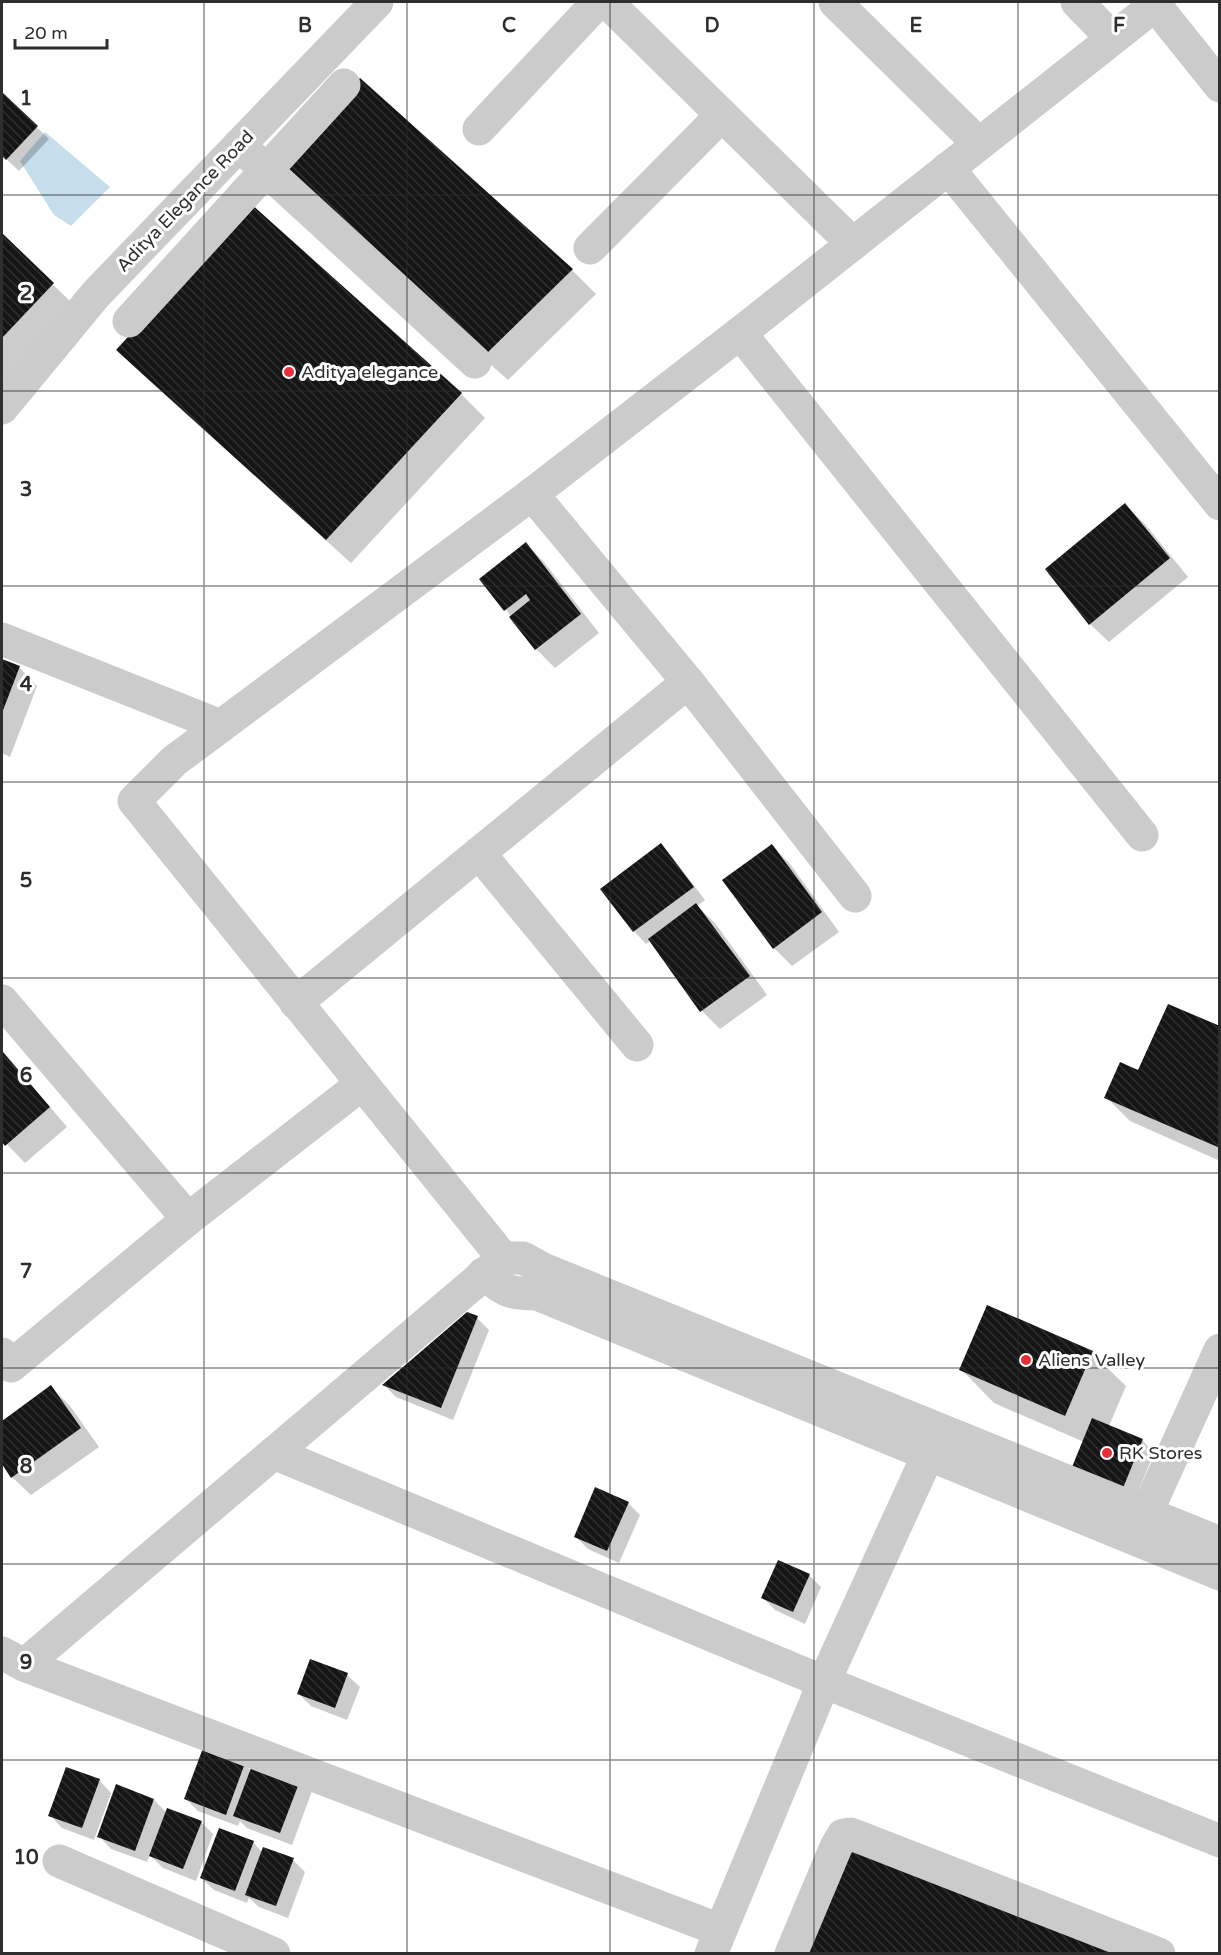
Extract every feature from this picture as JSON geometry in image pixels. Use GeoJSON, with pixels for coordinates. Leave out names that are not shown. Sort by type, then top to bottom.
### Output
{"type":"FeatureCollection","features":[{"type":"Feature","properties":{"kind":"street","name":"Aditya Elegance Road"},"geometry":{"type":"LineString","coordinates":[[2,408],[96,294],[377,2]]}},
{"type":"Feature","properties":{"kind":"street"},"geometry":{"type":"LineString","coordinates":[[478,129],[598,2]]}},
{"type":"Feature","properties":{"kind":"street"},"geometry":{"type":"LineString","coordinates":[[607,2],[853,244]]}},
{"type":"Feature","properties":{"kind":"street"},"geometry":{"type":"LineString","coordinates":[[835,2],[979,144]]}},
{"type":"Feature","properties":{"kind":"street"},"geometry":{"type":"LineString","coordinates":[[1077,2],[1112,38]]}},
{"type":"Feature","properties":{"kind":"street"},"geometry":{"type":"LineString","coordinates":[[493,1266],[362,1084],[134,801],[174,761],[532,494],[740,333],[1157,3],[1220,86]]}},
{"type":"Feature","properties":{"kind":"street"},"geometry":{"type":"LineString","coordinates":[[129,321],[344,85]]}},
{"type":"Feature","properties":{"kind":"street"},"geometry":{"type":"LineString","coordinates":[[590,249],[722,115]]}},
{"type":"Feature","properties":{"kind":"street"},"geometry":{"type":"LineString","coordinates":[[232,152],[259,178],[475,362]]}},
{"type":"Feature","properties":{"kind":"street"},"geometry":{"type":"LineString","coordinates":[[948,168],[1220,504]]}},
{"type":"Feature","properties":{"kind":"street"},"geometry":{"type":"LineString","coordinates":[[740,333],[1142,834]]}},
{"type":"Feature","properties":{"kind":"street"},"geometry":{"type":"LineString","coordinates":[[532,494],[688,682],[855,896]]}},
{"type":"Feature","properties":{"kind":"street"},"geometry":{"type":"LineString","coordinates":[[2,639],[221,726]]}},
{"type":"Feature","properties":{"kind":"street"},"geometry":{"type":"LineString","coordinates":[[296,1003],[688,682]]}},
{"type":"Feature","properties":{"kind":"street"},"geometry":{"type":"LineString","coordinates":[[479,853],[637,1045]]}},
{"type":"Feature","properties":{"kind":"street"},"geometry":{"type":"LineString","coordinates":[[2,1001],[188,1219]]}},
{"type":"Feature","properties":{"kind":"street"},"geometry":{"type":"LineString","coordinates":[[5,1364],[362,1084]]}},
{"type":"Feature","properties":{"kind":"street"},"geometry":{"type":"LineString","coordinates":[[928,1455],[824,1682],[716,1942],[13,1659],[274,1453],[493,1266],[523,1258],[540,1282],[928,1455],[1220,1574]]}},
{"type":"Feature","properties":{"kind":"street"},"geometry":{"type":"LineString","coordinates":[[540,1282],[1220,1544]]}},
{"type":"Feature","properties":{"kind":"street"},"geometry":{"type":"LineString","coordinates":[[1146,1514],[1220,1350]]}},
{"type":"Feature","properties":{"kind":"street"},"geometry":{"type":"LineString","coordinates":[[274,1453],[824,1682],[1220,1841]]}},
{"type":"Feature","properties":{"kind":"street"},"geometry":{"type":"LineString","coordinates":[[791,1953],[836,1847],[843,1835],[850,1834],[1159,1953]]}},
{"type":"Feature","properties":{"kind":"street"},"geometry":{"type":"LineString","coordinates":[[59,1861],[274,1953]]}},
{"type":"Feature","properties":{"kind":"water"},"geometry":{"type":"Polygon","coordinates":[[[45,132],[110,187],[71,226],[54,215],[20,161],[45,132]]]}},
{"type":"Feature","properties":{"kind":"building"},"geometry":{"type":"Polygon","coordinates":[[[360,78],[573,269],[483,357],[275,170],[360,78]]]}},
{"type":"Feature","properties":{"kind":"building"},"geometry":{"type":"Polygon","coordinates":[[[2,92],[38,126],[6,160],[2,156],[2,92]]]}},
{"type":"Feature","properties":{"kind":"building","name":"Aditya elegance"},"geometry":{"type":"Polygon","coordinates":[[[250,203],[462,393],[326,540],[116,350],[250,203]]]}},
{"type":"Feature","properties":{"kind":"building"},"geometry":{"type":"Polygon","coordinates":[[[2,233],[54,283],[2,338],[2,233]]]}},
{"type":"Feature","properties":{"kind":"building"},"geometry":{"type":"Polygon","coordinates":[[[1125,503],[1170,558],[1089,625],[1045,569],[1125,503]]]}},
{"type":"Feature","properties":{"kind":"building"},"geometry":{"type":"Polygon","coordinates":[[[526,542],[581,614],[535,650],[509,617],[530,600],[526,594],[504,611],[479,579],[526,542]]]}},
{"type":"Feature","properties":{"kind":"building"},"geometry":{"type":"Polygon","coordinates":[[[2,659],[20,666],[2,713],[2,659]]]}},
{"type":"Feature","properties":{"kind":"building"},"geometry":{"type":"Polygon","coordinates":[[[661,843],[694,887],[633,932],[600,889],[661,843]]]}},
{"type":"Feature","properties":{"kind":"building"},"geometry":{"type":"Polygon","coordinates":[[[772,844],[822,912],[773,949],[722,880],[772,844]]]}},
{"type":"Feature","properties":{"kind":"building"},"geometry":{"type":"Polygon","coordinates":[[[696,903],[750,976],[700,1012],[648,939],[696,903]]]}},
{"type":"Feature","properties":{"kind":"building"},"geometry":{"type":"Polygon","coordinates":[[[1168,1004],[1220,1026],[1220,1148],[1104,1098],[1120,1062],[1138,1070],[1168,1004]]]}},
{"type":"Feature","properties":{"kind":"building"},"geometry":{"type":"Polygon","coordinates":[[[2,1051],[50,1107],[5,1146],[2,1142],[2,1051]]]}},
{"type":"Feature","properties":{"kind":"building","name":"Aliens Valley"},"geometry":{"type":"Polygon","coordinates":[[[987,1305],[1093,1351],[1065,1416],[959,1370],[987,1305]]]}},
{"type":"Feature","properties":{"kind":"building"},"geometry":{"type":"Polygon","coordinates":[[[467,1312],[478,1316],[441,1408],[382,1385],[467,1312]]]}},
{"type":"Feature","properties":{"kind":"building"},"geometry":{"type":"Polygon","coordinates":[[[51,1385],[81,1428],[11,1478],[2,1464],[2,1421],[51,1385]]]}},
{"type":"Feature","properties":{"kind":"building","name":"RK Stores"},"geometry":{"type":"Polygon","coordinates":[[[1092,1418],[1143,1439],[1123,1488],[1072,1467],[1092,1418]]]}},
{"type":"Feature","properties":{"kind":"building"},"geometry":{"type":"Polygon","coordinates":[[[595,1487],[629,1502],[607,1551],[574,1537],[595,1487]]]}},
{"type":"Feature","properties":{"kind":"building"},"geometry":{"type":"Polygon","coordinates":[[[778,1560],[810,1574],[793,1612],[761,1598],[778,1560]]]}},
{"type":"Feature","properties":{"kind":"building"},"geometry":{"type":"Polygon","coordinates":[[[310,1659],[348,1673],[335,1708],[297,1694],[310,1659]]]}},
{"type":"Feature","properties":{"kind":"building"},"geometry":{"type":"Polygon","coordinates":[[[203,1748],[245,1763],[226,1815],[184,1799],[203,1748]]]}},
{"type":"Feature","properties":{"kind":"building"},"geometry":{"type":"Polygon","coordinates":[[[254,1760],[301,1778],[280,1833],[233,1816],[254,1760]]]}},
{"type":"Feature","properties":{"kind":"building"},"geometry":{"type":"Polygon","coordinates":[[[66,1767],[100,1779],[82,1828],[48,1816],[66,1767]]]}},
{"type":"Feature","properties":{"kind":"building"},"geometry":{"type":"Polygon","coordinates":[[[116,1784],[154,1799],[135,1851],[97,1837],[116,1784]]]}},
{"type":"Feature","properties":{"kind":"building"},"geometry":{"type":"Polygon","coordinates":[[[167,1808],[202,1821],[183,1869],[149,1856],[167,1808]]]}},
{"type":"Feature","properties":{"kind":"building"},"geometry":{"type":"Polygon","coordinates":[[[219,1828],[254,1841],[235,1891],[200,1878],[219,1828]]]}},
{"type":"Feature","properties":{"kind":"building"},"geometry":{"type":"Polygon","coordinates":[[[845,1842],[1119,1954],[800,1954],[845,1842]]]}},
{"type":"Feature","properties":{"kind":"building"},"geometry":{"type":"Polygon","coordinates":[[[263,1847],[294,1858],[276,1906],[245,1895],[263,1847]]]}},
{"type":"Feature","properties":{"kind":"place","name":"Aditya elegance"},"geometry":{"type":"Point","coordinates":[289,372]}},
{"type":"Feature","properties":{"kind":"place","name":"Aliens Valley"},"geometry":{"type":"Point","coordinates":[1026,1360]}},
{"type":"Feature","properties":{"kind":"place","name":"RK Stores"},"geometry":{"type":"Point","coordinates":[1107,1453]}}]}
